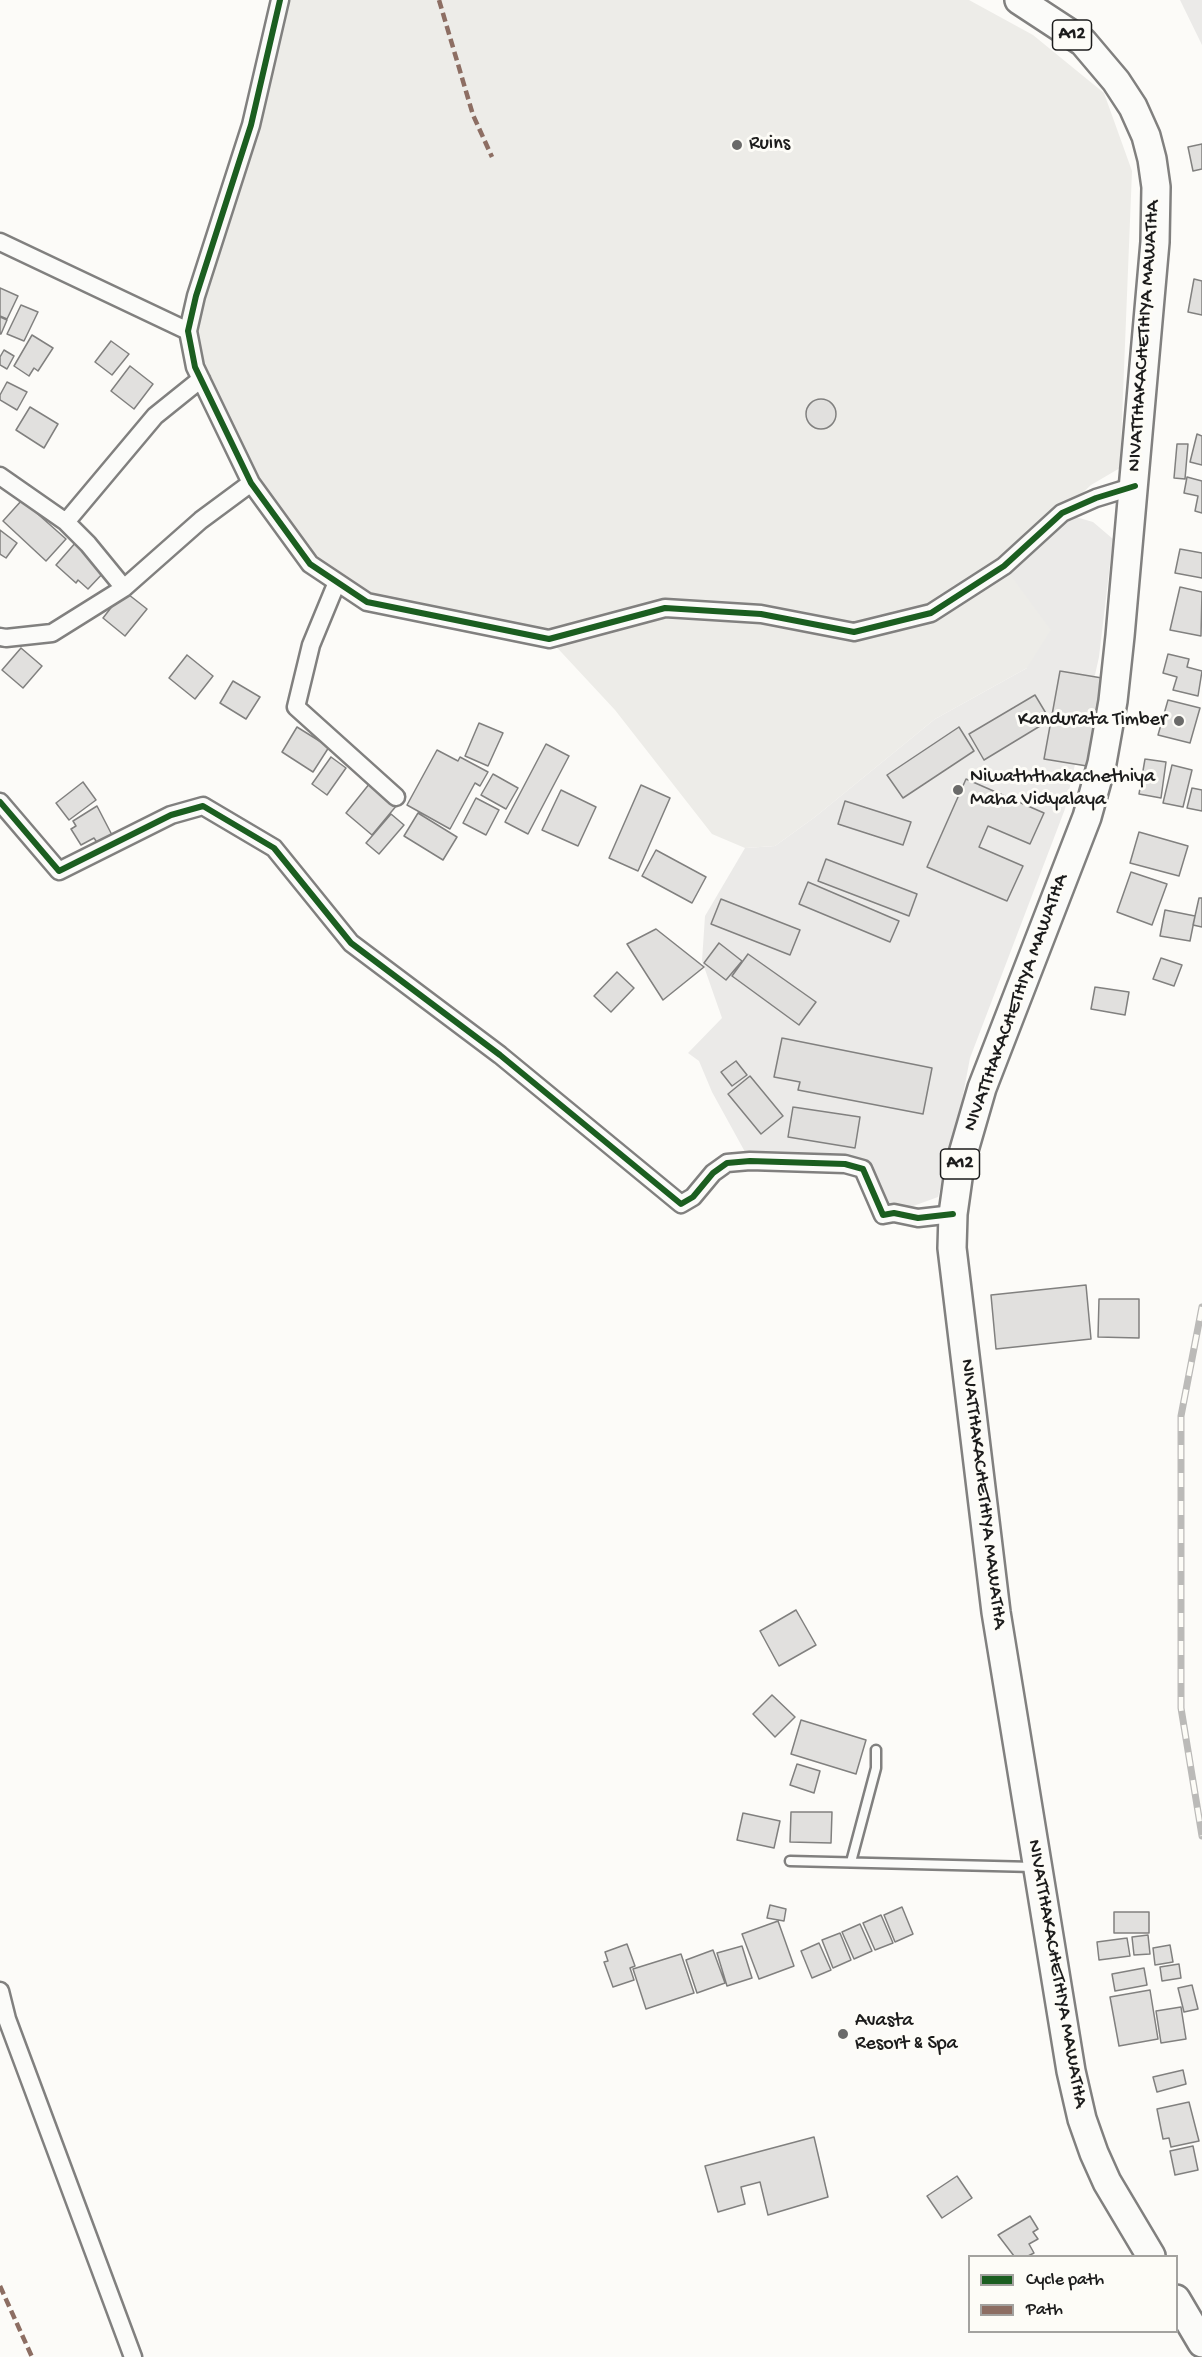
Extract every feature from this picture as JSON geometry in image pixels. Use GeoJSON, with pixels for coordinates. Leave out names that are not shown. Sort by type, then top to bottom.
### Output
{"type":"FeatureCollection","features":[{"type":"Feature","properties":{"kind":"highway","name":"NIVATTHAKACHETHIYA MAWATHA"},"geometry":{"type":"LineString","coordinates":[[1019,0],[1083,42],[1116,81],[1133,107],[1146,136],[1152,159],[1156,187],[1155,242],[1135,486],[1113,701],[1102,763],[1087,817],[982,1088],[960,1164],[953,1214],[952,1248],[994,1601],[1067,2049],[1082,2120],[1107,2182],[1150,2255]]}},
{"type":"Feature","properties":{"kind":"highway"},"geometry":{"type":"LineString","coordinates":[[1178,2302],[1202,2343]]}},
{"type":"Feature","properties":{"kind":"street"},"geometry":{"type":"LineString","coordinates":[[280,0],[251,125],[196,296],[188,331],[195,367],[251,483],[310,564],[367,602],[549,639],[665,608],[761,614],[854,632],[931,613],[1004,566],[1062,513],[1096,498],[1135,486]]}},
{"type":"Feature","properties":{"kind":"street"},"geometry":{"type":"LineString","coordinates":[[0,242],[188,331]]}},
{"type":"Feature","properties":{"kind":"street"},"geometry":{"type":"LineString","coordinates":[[66,522],[155,416],[201,379]]}},
{"type":"Feature","properties":{"kind":"street"},"geometry":{"type":"LineString","coordinates":[[0,476],[66,522],[88,544],[124,588]]}},
{"type":"Feature","properties":{"kind":"street"},"geometry":{"type":"LineString","coordinates":[[0,637],[52,633],[124,588],[201,520],[251,483]]}},
{"type":"Feature","properties":{"kind":"street"},"geometry":{"type":"LineString","coordinates":[[337,582],[311,645],[296,707],[396,797]]}},
{"type":"Feature","properties":{"kind":"street"},"geometry":{"type":"LineString","coordinates":[[0,802],[60,871],[171,815],[204,806],[274,848],[351,943],[500,1055],[681,1204],[693,1197],[713,1173],[727,1164],[750,1161],[845,1164],[864,1169],[883,1215],[894,1213],[918,1218],[953,1214]]}},
{"type":"Feature","properties":{"kind":"street"},"geometry":{"type":"LineString","coordinates":[[0,1991],[7,2019],[133,2357]]}},
{"type":"Feature","properties":{"kind":"lane"},"geometry":{"type":"LineString","coordinates":[[851,1862],[876,1768],[876,1750]]}},
{"type":"Feature","properties":{"kind":"lane"},"geometry":{"type":"LineString","coordinates":[[790,1861],[1037,1867]]}},
{"type":"Feature","properties":{"kind":"shaded area"},"geometry":{"type":"Polygon","coordinates":[[[280,0],[969,0],[1033,35],[1104,93],[1132,171],[1120,468],[1091,485],[1004,566],[1051,630],[1027,668],[935,719],[815,817],[775,846],[745,848],[712,834],[615,710],[549,639],[367,602],[310,564],[251,483],[195,367],[196,296],[280,0]]]}},
{"type":"Feature","properties":{"kind":"shaded area"},"geometry":{"type":"Polygon","coordinates":[[[1180,0],[1202,0],[1202,45],[1180,0]]]}},
{"type":"Feature","properties":{"kind":"shaded area","name":"Niwaththakachethiya Maha Vidyalaya"},"geometry":{"type":"Polygon","coordinates":[[[1062,513],[1093,522],[1113,539],[1099,657],[1065,809],[970,1058],[959,1116],[938,1197],[883,1215],[863,1169],[750,1161],[712,1092],[699,1061],[688,1053],[722,1018],[702,961],[705,916],[745,848],[775,846],[815,817],[935,719],[1027,668],[1004,566],[1062,513]]]}},
{"type":"Feature","properties":{"kind":"building"},"geometry":{"type":"Polygon","coordinates":[[[1202,144],[1202,169],[1193,171],[1188,147],[1202,144]]]}},
{"type":"Feature","properties":{"kind":"building"},"geometry":{"type":"Polygon","coordinates":[[[1194,279],[1202,281],[1202,315],[1188,312],[1194,279]]]}},
{"type":"Feature","properties":{"kind":"building"},"geometry":{"type":"Polygon","coordinates":[[[0,288],[18,296],[7,319],[0,316],[0,288]]]}},
{"type":"Feature","properties":{"kind":"building"},"geometry":{"type":"Polygon","coordinates":[[[21,305],[38,312],[24,341],[7,334],[21,305]]]}},
{"type":"Feature","properties":{"kind":"building"},"geometry":{"type":"Polygon","coordinates":[[[0,317],[7,320],[1,334],[0,334],[0,317]]]}},
{"type":"Feature","properties":{"kind":"building"},"geometry":{"type":"Polygon","coordinates":[[[32,335],[53,348],[38,371],[34,368],[29,376],[14,366],[32,335]]]}},
{"type":"Feature","properties":{"kind":"building"},"geometry":{"type":"Polygon","coordinates":[[[111,341],[129,354],[112,375],[95,362],[111,341]]]}},
{"type":"Feature","properties":{"kind":"building"},"geometry":{"type":"Polygon","coordinates":[[[4,350],[14,356],[7,369],[0,365],[0,357],[4,350]]]}},
{"type":"Feature","properties":{"kind":"building"},"geometry":{"type":"Polygon","coordinates":[[[130,366],[153,384],[134,409],[111,391],[130,366]]]}},
{"type":"Feature","properties":{"kind":"building"},"geometry":{"type":"Polygon","coordinates":[[[7,382],[27,392],[17,410],[0,400],[0,395],[7,382]]]}},
{"type":"Feature","properties":{"kind":"building"},"geometry":{"type":"Polygon","coordinates":[[[821,399],[827,400],[835,408],[835,420],[827,428],[821,429],[815,428],[807,420],[806,414],[807,408],[815,400],[821,399]]]}},
{"type":"Feature","properties":{"kind":"building"},"geometry":{"type":"Polygon","coordinates":[[[30,407],[58,424],[44,448],[16,430],[30,407]]]}},
{"type":"Feature","properties":{"kind":"building"},"geometry":{"type":"Polygon","coordinates":[[[1197,434],[1202,436],[1202,465],[1190,462],[1197,434]]]}},
{"type":"Feature","properties":{"kind":"building"},"geometry":{"type":"Polygon","coordinates":[[[1177,444],[1188,444],[1185,479],[1174,478],[1177,444]]]}},
{"type":"Feature","properties":{"kind":"building"},"geometry":{"type":"Polygon","coordinates":[[[1187,477],[1202,481],[1202,513],[1195,511],[1198,496],[1184,493],[1187,477]]]}},
{"type":"Feature","properties":{"kind":"building"},"geometry":{"type":"Polygon","coordinates":[[[22,500],[66,539],[46,561],[3,521],[22,500]]]}},
{"type":"Feature","properties":{"kind":"building"},"geometry":{"type":"Polygon","coordinates":[[[0,530],[17,543],[6,558],[0,554],[0,530]]]}},
{"type":"Feature","properties":{"kind":"building"},"geometry":{"type":"Polygon","coordinates":[[[77,541],[105,571],[88,589],[78,580],[76,583],[56,565],[77,541]]]}},
{"type":"Feature","properties":{"kind":"building"},"geometry":{"type":"Polygon","coordinates":[[[1180,549],[1202,553],[1202,578],[1175,573],[1180,549]]]}},
{"type":"Feature","properties":{"kind":"building"},"geometry":{"type":"Polygon","coordinates":[[[1180,587],[1202,592],[1201,636],[1170,630],[1180,587]]]}},
{"type":"Feature","properties":{"kind":"building"},"geometry":{"type":"Polygon","coordinates":[[[124,591],[147,609],[125,636],[103,618],[124,591]]]}},
{"type":"Feature","properties":{"kind":"building"},"geometry":{"type":"Polygon","coordinates":[[[21,648],[42,666],[23,688],[2,670],[21,648]]]}},
{"type":"Feature","properties":{"kind":"building"},"geometry":{"type":"Polygon","coordinates":[[[1168,654],[1189,659],[1187,667],[1202,671],[1198,696],[1173,690],[1177,677],[1163,673],[1168,654]]]}},
{"type":"Feature","properties":{"kind":"building"},"geometry":{"type":"Polygon","coordinates":[[[187,655],[213,676],[195,699],[169,678],[187,655]]]}},
{"type":"Feature","properties":{"kind":"building"},"geometry":{"type":"Polygon","coordinates":[[[1060,671],[1102,678],[1087,766],[1044,759],[1060,671]]]}},
{"type":"Feature","properties":{"kind":"building"},"geometry":{"type":"Polygon","coordinates":[[[233,681],[260,697],[246,719],[220,703],[233,681]]]}},
{"type":"Feature","properties":{"kind":"building"},"geometry":{"type":"Polygon","coordinates":[[[1035,695],[1050,720],[984,760],[969,734],[1035,695]]]}},
{"type":"Feature","properties":{"kind":"building","name":"Kandurata Timber"},"geometry":{"type":"Polygon","coordinates":[[[1168,700],[1200,708],[1190,743],[1158,735],[1168,700]]]}},
{"type":"Feature","properties":{"kind":"building"},"geometry":{"type":"Polygon","coordinates":[[[479,723],[503,733],[488,766],[465,756],[479,723]]]}},
{"type":"Feature","properties":{"kind":"building"},"geometry":{"type":"Polygon","coordinates":[[[297,727],[329,747],[313,772],[282,752],[297,727]]]}},
{"type":"Feature","properties":{"kind":"building"},"geometry":{"type":"Polygon","coordinates":[[[959,727],[974,751],[903,798],[887,775],[959,727]]]}},
{"type":"Feature","properties":{"kind":"building"},"geometry":{"type":"Polygon","coordinates":[[[546,744],[569,756],[528,834],[505,822],[546,744]]]}},
{"type":"Feature","properties":{"kind":"building"},"geometry":{"type":"Polygon","coordinates":[[[437,750],[458,761],[460,757],[488,772],[480,786],[475,783],[450,829],[407,805],[437,750]]]}},
{"type":"Feature","properties":{"kind":"building"},"geometry":{"type":"Polygon","coordinates":[[[331,757],[346,768],[327,795],[312,784],[331,757]]]}},
{"type":"Feature","properties":{"kind":"building"},"geometry":{"type":"Polygon","coordinates":[[[1145,759],[1166,762],[1161,798],[1139,794],[1145,759]]]}},
{"type":"Feature","properties":{"kind":"building"},"geometry":{"type":"Polygon","coordinates":[[[1172,765],[1192,770],[1183,807],[1163,803],[1172,765]]]}},
{"type":"Feature","properties":{"kind":"building"},"geometry":{"type":"Polygon","coordinates":[[[493,774],[518,788],[506,809],[481,795],[493,774]]]}},
{"type":"Feature","properties":{"kind":"building"},"geometry":{"type":"Polygon","coordinates":[[[966,779],[1044,813],[1030,844],[988,826],[979,847],[1023,866],[1007,901],[927,867],[966,779]]]}},
{"type":"Feature","properties":{"kind":"building"},"geometry":{"type":"Polygon","coordinates":[[[83,782],[96,800],[69,820],[56,803],[83,782]]]}},
{"type":"Feature","properties":{"kind":"building"},"geometry":{"type":"Polygon","coordinates":[[[370,783],[397,805],[372,835],[346,813],[370,783]]]}},
{"type":"Feature","properties":{"kind":"building"},"geometry":{"type":"Polygon","coordinates":[[[641,785],[670,798],[638,871],[609,858],[641,785]]]}},
{"type":"Feature","properties":{"kind":"building"},"geometry":{"type":"Polygon","coordinates":[[[1192,788],[1202,790],[1202,811],[1187,808],[1192,788]]]}},
{"type":"Feature","properties":{"kind":"building"},"geometry":{"type":"Polygon","coordinates":[[[561,790],[596,807],[578,846],[542,830],[561,790]]]}},
{"type":"Feature","properties":{"kind":"building"},"geometry":{"type":"Polygon","coordinates":[[[476,798],[499,810],[486,835],[463,823],[476,798]]]}},
{"type":"Feature","properties":{"kind":"building"},"geometry":{"type":"Polygon","coordinates":[[[845,801],[911,822],[903,845],[838,824],[845,801]]]}},
{"type":"Feature","properties":{"kind":"building"},"geometry":{"type":"Polygon","coordinates":[[[97,806],[112,835],[98,844],[94,838],[81,845],[71,829],[76,826],[73,821],[97,806]]]}},
{"type":"Feature","properties":{"kind":"building"},"geometry":{"type":"Polygon","coordinates":[[[418,813],[457,837],[443,860],[404,836],[418,813]]]}},
{"type":"Feature","properties":{"kind":"building"},"geometry":{"type":"Polygon","coordinates":[[[391,814],[404,825],[379,854],[366,843],[391,814]]]}},
{"type":"Feature","properties":{"kind":"building"},"geometry":{"type":"Polygon","coordinates":[[[1139,832],[1188,846],[1179,876],[1130,863],[1139,832]]]}},
{"type":"Feature","properties":{"kind":"building"},"geometry":{"type":"Polygon","coordinates":[[[656,850],[706,877],[692,903],[642,876],[656,850]]]}},
{"type":"Feature","properties":{"kind":"building"},"geometry":{"type":"Polygon","coordinates":[[[826,859],[917,894],[909,916],[818,881],[826,859]]]}},
{"type":"Feature","properties":{"kind":"building"},"geometry":{"type":"Polygon","coordinates":[[[1131,872],[1167,884],[1152,925],[1117,912],[1131,872]]]}},
{"type":"Feature","properties":{"kind":"building"},"geometry":{"type":"Polygon","coordinates":[[[808,882],[899,921],[890,942],[799,904],[808,882]]]}},
{"type":"Feature","properties":{"kind":"building"},"geometry":{"type":"Polygon","coordinates":[[[1199,898],[1202,898],[1202,927],[1193,925],[1199,898]]]}},
{"type":"Feature","properties":{"kind":"building"},"geometry":{"type":"Polygon","coordinates":[[[721,899],[800,930],[790,955],[711,924],[721,899]]]}},
{"type":"Feature","properties":{"kind":"building"},"geometry":{"type":"Polygon","coordinates":[[[1165,910],[1195,916],[1190,941],[1160,936],[1165,910]]]}},
{"type":"Feature","properties":{"kind":"building"},"geometry":{"type":"Polygon","coordinates":[[[656,929],[704,967],[663,1000],[627,944],[656,929]]]}},
{"type":"Feature","properties":{"kind":"building"},"geometry":{"type":"Polygon","coordinates":[[[719,943],[742,961],[726,980],[704,963],[719,943]]]}},
{"type":"Feature","properties":{"kind":"building"},"geometry":{"type":"Polygon","coordinates":[[[748,954],[816,1002],[799,1025],[732,976],[748,954]]]}},
{"type":"Feature","properties":{"kind":"building"},"geometry":{"type":"Polygon","coordinates":[[[1161,958],[1182,965],[1174,986],[1153,979],[1161,958]]]}},
{"type":"Feature","properties":{"kind":"building"},"geometry":{"type":"Polygon","coordinates":[[[617,972],[634,988],[611,1012],[594,996],[617,972]]]}},
{"type":"Feature","properties":{"kind":"building"},"geometry":{"type":"Polygon","coordinates":[[[1095,987],[1129,992],[1125,1015],[1091,1009],[1095,987]]]}},
{"type":"Feature","properties":{"kind":"building"},"geometry":{"type":"Polygon","coordinates":[[[782,1038],[932,1068],[923,1114],[798,1090],[800,1082],[774,1077],[782,1038]]]}},
{"type":"Feature","properties":{"kind":"building"},"geometry":{"type":"Polygon","coordinates":[[[736,1061],[747,1075],[732,1086],[721,1072],[736,1061]]]}},
{"type":"Feature","properties":{"kind":"building"},"geometry":{"type":"Polygon","coordinates":[[[750,1076],[783,1116],[761,1134],[728,1094],[750,1076]]]}},
{"type":"Feature","properties":{"kind":"building"},"geometry":{"type":"Polygon","coordinates":[[[793,1107],[860,1117],[855,1148],[788,1137],[793,1107]]]}},
{"type":"Feature","properties":{"kind":"building"},"geometry":{"type":"Polygon","coordinates":[[[1086,1285],[1091,1339],[996,1349],[991,1295],[1086,1285]]]}},
{"type":"Feature","properties":{"kind":"building"},"geometry":{"type":"Polygon","coordinates":[[[1099,1299],[1139,1299],[1139,1338],[1098,1337],[1099,1299]]]}},
{"type":"Feature","properties":{"kind":"building"},"geometry":{"type":"Polygon","coordinates":[[[796,1610],[816,1645],[779,1666],[760,1631],[796,1610]]]}},
{"type":"Feature","properties":{"kind":"building"},"geometry":{"type":"Polygon","coordinates":[[[772,1695],[795,1717],[775,1737],[753,1714],[772,1695]]]}},
{"type":"Feature","properties":{"kind":"building"},"geometry":{"type":"Polygon","coordinates":[[[801,1720],[866,1740],[856,1774],[791,1754],[801,1720]]]}},
{"type":"Feature","properties":{"kind":"building"},"geometry":{"type":"Polygon","coordinates":[[[797,1764],[820,1771],[814,1793],[790,1785],[797,1764]]]}},
{"type":"Feature","properties":{"kind":"building"},"geometry":{"type":"Polygon","coordinates":[[[791,1812],[832,1812],[831,1843],[790,1842],[791,1812]]]}},
{"type":"Feature","properties":{"kind":"building"},"geometry":{"type":"Polygon","coordinates":[[[743,1813],[780,1821],[774,1848],[737,1840],[743,1813]]]}},
{"type":"Feature","properties":{"kind":"building"},"geometry":{"type":"Polygon","coordinates":[[[770,1905],[786,1909],[784,1921],[767,1918],[770,1905]]]}},
{"type":"Feature","properties":{"kind":"building"},"geometry":{"type":"Polygon","coordinates":[[[902,1907],[913,1934],[895,1942],[884,1915],[902,1907]]]}},
{"type":"Feature","properties":{"kind":"building"},"geometry":{"type":"Polygon","coordinates":[[[1114,1912],[1149,1912],[1149,1933],[1114,1933],[1114,1912]]]}},
{"type":"Feature","properties":{"kind":"building"},"geometry":{"type":"Polygon","coordinates":[[[881,1915],[893,1943],[875,1950],[863,1923],[881,1915]]]}},
{"type":"Feature","properties":{"kind":"building"},"geometry":{"type":"Polygon","coordinates":[[[778,1921],[794,1966],[759,1979],[742,1934],[778,1921]]]}},
{"type":"Feature","properties":{"kind":"building"},"geometry":{"type":"Polygon","coordinates":[[[860,1924],[872,1951],[854,1959],[842,1932],[860,1924]]]}},
{"type":"Feature","properties":{"kind":"building"},"geometry":{"type":"Polygon","coordinates":[[[840,1933],[851,1960],[833,1968],[822,1940],[840,1933]]]}},
{"type":"Feature","properties":{"kind":"building"},"geometry":{"type":"Polygon","coordinates":[[[1148,1935],[1150,1954],[1134,1955],[1132,1937],[1148,1935]]]}},
{"type":"Feature","properties":{"kind":"building"},"geometry":{"type":"Polygon","coordinates":[[[1127,1938],[1130,1956],[1099,1960],[1097,1942],[1127,1938]]]}},
{"type":"Feature","properties":{"kind":"building"},"geometry":{"type":"Polygon","coordinates":[[[819,1943],[831,1970],[812,1978],[801,1951],[819,1943]]]}},
{"type":"Feature","properties":{"kind":"building"},"geometry":{"type":"Polygon","coordinates":[[[627,1944],[635,1966],[630,1968],[634,1980],[613,1987],[604,1962],[608,1961],[605,1952],[627,1944]]]}},
{"type":"Feature","properties":{"kind":"building"},"geometry":{"type":"Polygon","coordinates":[[[1170,1945],[1173,1962],[1155,1965],[1153,1948],[1170,1945]]]}},
{"type":"Feature","properties":{"kind":"building"},"geometry":{"type":"Polygon","coordinates":[[[742,1946],[752,1978],[727,1986],[717,1953],[742,1946]]]}},
{"type":"Feature","properties":{"kind":"building"},"geometry":{"type":"Polygon","coordinates":[[[713,1950],[725,1983],[697,1993],[686,1960],[713,1950]]]}},
{"type":"Feature","properties":{"kind":"building"},"geometry":{"type":"Polygon","coordinates":[[[681,1954],[694,1993],[646,2009],[633,1969],[681,1954]]]}},
{"type":"Feature","properties":{"kind":"building"},"geometry":{"type":"Polygon","coordinates":[[[1179,1964],[1181,1978],[1162,1981],[1160,1967],[1179,1964]]]}},
{"type":"Feature","properties":{"kind":"building"},"geometry":{"type":"Polygon","coordinates":[[[1144,1968],[1147,1985],[1115,1991],[1112,1974],[1144,1968]]]}},
{"type":"Feature","properties":{"kind":"building"},"geometry":{"type":"Polygon","coordinates":[[[1192,1985],[1198,2009],[1184,2012],[1178,1988],[1192,1985]]]}},
{"type":"Feature","properties":{"kind":"building"},"geometry":{"type":"Polygon","coordinates":[[[1150,1990],[1158,2039],[1119,2046],[1110,1997],[1150,1990]]]}},
{"type":"Feature","properties":{"kind":"building"},"geometry":{"type":"Polygon","coordinates":[[[1181,2007],[1186,2039],[1161,2043],[1156,2011],[1181,2007]]]}},
{"type":"Feature","properties":{"kind":"building"},"geometry":{"type":"Polygon","coordinates":[[[1183,2070],[1186,2084],[1157,2092],[1153,2077],[1183,2070]]]}},
{"type":"Feature","properties":{"kind":"building"},"geometry":{"type":"Polygon","coordinates":[[[1189,2102],[1199,2141],[1171,2147],[1169,2138],[1163,2139],[1157,2109],[1189,2102]]]}},
{"type":"Feature","properties":{"kind":"building"},"geometry":{"type":"Polygon","coordinates":[[[814,2137],[828,2197],[768,2215],[760,2182],[741,2187],[745,2204],[718,2212],[705,2166],[814,2137]]]}},
{"type":"Feature","properties":{"kind":"building"},"geometry":{"type":"Polygon","coordinates":[[[1193,2146],[1198,2170],[1175,2175],[1170,2151],[1193,2146]]]}},
{"type":"Feature","properties":{"kind":"building"},"geometry":{"type":"Polygon","coordinates":[[[957,2176],[972,2198],[942,2218],[927,2196],[957,2176]]]}},
{"type":"Feature","properties":{"kind":"building"},"geometry":{"type":"Polygon","coordinates":[[[1030,2216],[1038,2229],[1033,2232],[1038,2239],[1029,2244],[1034,2253],[1030,2255],[1013,2255],[998,2235],[1030,2216]]]}},
{"type":"Feature","properties":{"kind":"railway"},"geometry":{"type":"LineString","coordinates":[[1202,1307],[1181,1416],[1181,1708],[1202,1836]]}},
{"type":"Feature","properties":{"kind":"marked path"},"geometry":{"type":"LineString","coordinates":[[439,0],[473,115],[492,157]]}},
{"type":"Feature","properties":{"kind":"marked path"},"geometry":{"type":"LineString","coordinates":[[0,2286],[32,2357]]}},
{"type":"Feature","properties":{"kind":"cycle path"},"geometry":{"type":"LineString","coordinates":[[280,0],[251,125],[196,296],[188,331],[195,367],[251,483],[310,564],[367,602],[549,639],[665,608],[761,614],[854,632],[931,613],[1004,566],[1062,513],[1096,498],[1135,486]]}},
{"type":"Feature","properties":{"kind":"cycle path"},"geometry":{"type":"LineString","coordinates":[[0,802],[59,871],[171,815],[203,806],[274,848],[351,943],[500,1055],[681,1204],[693,1197],[713,1173],[727,1163],[750,1161],[845,1164],[863,1169],[883,1215],[894,1213],[918,1218],[953,1214]]}},
{"type":"Feature","properties":{"kind":"place","name":"Ruins"},"geometry":{"type":"Point","coordinates":[737,145]}},
{"type":"Feature","properties":{"kind":"place","name":"Kandurata Timber"},"geometry":{"type":"Point","coordinates":[1179,721]}},
{"type":"Feature","properties":{"kind":"place","name":"Niwaththakachethiya Maha Vidyalaya"},"geometry":{"type":"Point","coordinates":[958,790]}},
{"type":"Feature","properties":{"kind":"place","name":"Avasta Resort & Spa"},"geometry":{"type":"Point","coordinates":[843,2034]}}]}
